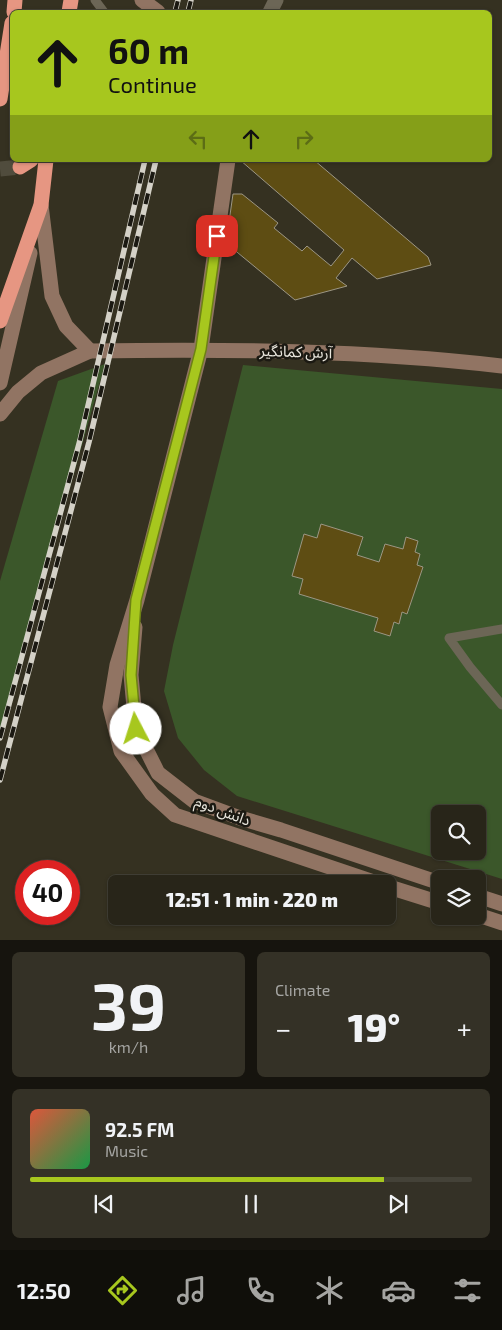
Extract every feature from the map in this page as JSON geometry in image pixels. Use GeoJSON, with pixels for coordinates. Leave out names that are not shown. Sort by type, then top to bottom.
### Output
{"type":"FeatureCollection","features":[{"type":"Feature","properties":{"kind":"highway"},"geometry":{"type":"LineString","coordinates":[[0,99],[10,36]]}},
{"type":"Feature","properties":{"kind":"highway"},"geometry":{"type":"LineString","coordinates":[[0,321],[41,205],[46,162]]}},
{"type":"Feature","properties":{"kind":"street"},"geometry":{"type":"LineString","coordinates":[[142,0],[155,10]]}},
{"type":"Feature","properties":{"kind":"street"},"geometry":{"type":"LineString","coordinates":[[136,600],[201,349],[228,162]]}},
{"type":"Feature","properties":{"kind":"street"},"geometry":{"type":"LineString","coordinates":[[0,414],[18,392],[41,373],[90,351],[66,326],[52,296],[41,205]]}},
{"type":"Feature","properties":{"kind":"street"},"geometry":{"type":"LineString","coordinates":[[0,383],[41,205]]}},
{"type":"Feature","properties":{"kind":"street","name":"آرش کمانگیر"},"geometry":{"type":"LineString","coordinates":[[90,351],[201,349],[314,351],[450,360],[502,366]]}},
{"type":"Feature","properties":{"kind":"street","name":"دانش دوم"},"geometry":{"type":"LineString","coordinates":[[136,600],[131,675],[136,729],[158,774],[194,801],[240,818],[431,880]]}},
{"type":"Feature","properties":{"kind":"street","name":"دانش دوم"},"geometry":{"type":"LineString","coordinates":[[136,600],[117,665],[110,707],[121,751],[152,794],[174,815],[353,875]]}},
{"type":"Feature","properties":{"kind":"street"},"geometry":{"type":"LineString","coordinates":[[396,889],[431,900]]}},
{"type":"Feature","properties":{"kind":"street"},"geometry":{"type":"LineString","coordinates":[[486,899],[502,904]]}},
{"type":"Feature","properties":{"kind":"street"},"geometry":{"type":"LineString","coordinates":[[486,918],[502,923]]}},
{"type":"Feature","properties":{"kind":"lane"},"geometry":{"type":"LineString","coordinates":[[502,629],[449,638],[470,667],[502,705]]}},
{"type":"Feature","properties":{"kind":"green space"},"geometry":{"type":"Polygon","coordinates":[[[105,364],[0,734],[0,581],[58,381],[105,364]]]}},
{"type":"Feature","properties":{"kind":"green space"},"geometry":{"type":"Polygon","coordinates":[[[243,365],[502,389],[502,879],[486,874],[486,870],[473,870],[441,860],[486,860],[486,805],[431,805],[431,857],[237,796],[204,770],[178,738],[164,691],[173,645],[243,365]]]}},
{"type":"Feature","properties":{"kind":"building"},"geometry":{"type":"Polygon","coordinates":[[[242,162],[316,162],[428,257],[431,265],[377,279],[352,258],[336,278],[347,286],[295,300],[226,243],[233,194],[242,194],[278,223],[274,228],[302,251],[307,246],[331,266],[344,250],[242,162]]]}},
{"type":"Feature","properties":{"kind":"building"},"geometry":{"type":"Polygon","coordinates":[[[321,524],[363,537],[357,555],[379,562],[385,544],[403,549],[406,537],[418,541],[415,552],[420,554],[417,565],[423,567],[407,614],[402,612],[399,624],[394,622],[390,636],[374,631],[378,618],[299,594],[303,579],[292,576],[304,534],[317,538],[321,524]]]}},
{"type":"Feature","properties":{"kind":"tunnel"},"geometry":{"type":"LineString","coordinates":[[0,169],[20,167]]}},
{"type":"Feature","properties":{"kind":"railway"},"geometry":{"type":"LineString","coordinates":[[176,10],[178,0]]}},
{"type":"Feature","properties":{"kind":"railway"},"geometry":{"type":"LineString","coordinates":[[188,10],[191,0]]}},
{"type":"Feature","properties":{"kind":"railway"},"geometry":{"type":"LineString","coordinates":[[0,738],[80,440],[145,162]]}},
{"type":"Feature","properties":{"kind":"railway"},"geometry":{"type":"LineString","coordinates":[[0,780],[89,442],[156,162]]}},
{"type":"Feature","properties":{"kind":"route"},"geometry":{"type":"LineString","coordinates":[[136,729],[131,675],[136,600],[201,349],[217,236]]}}]}
